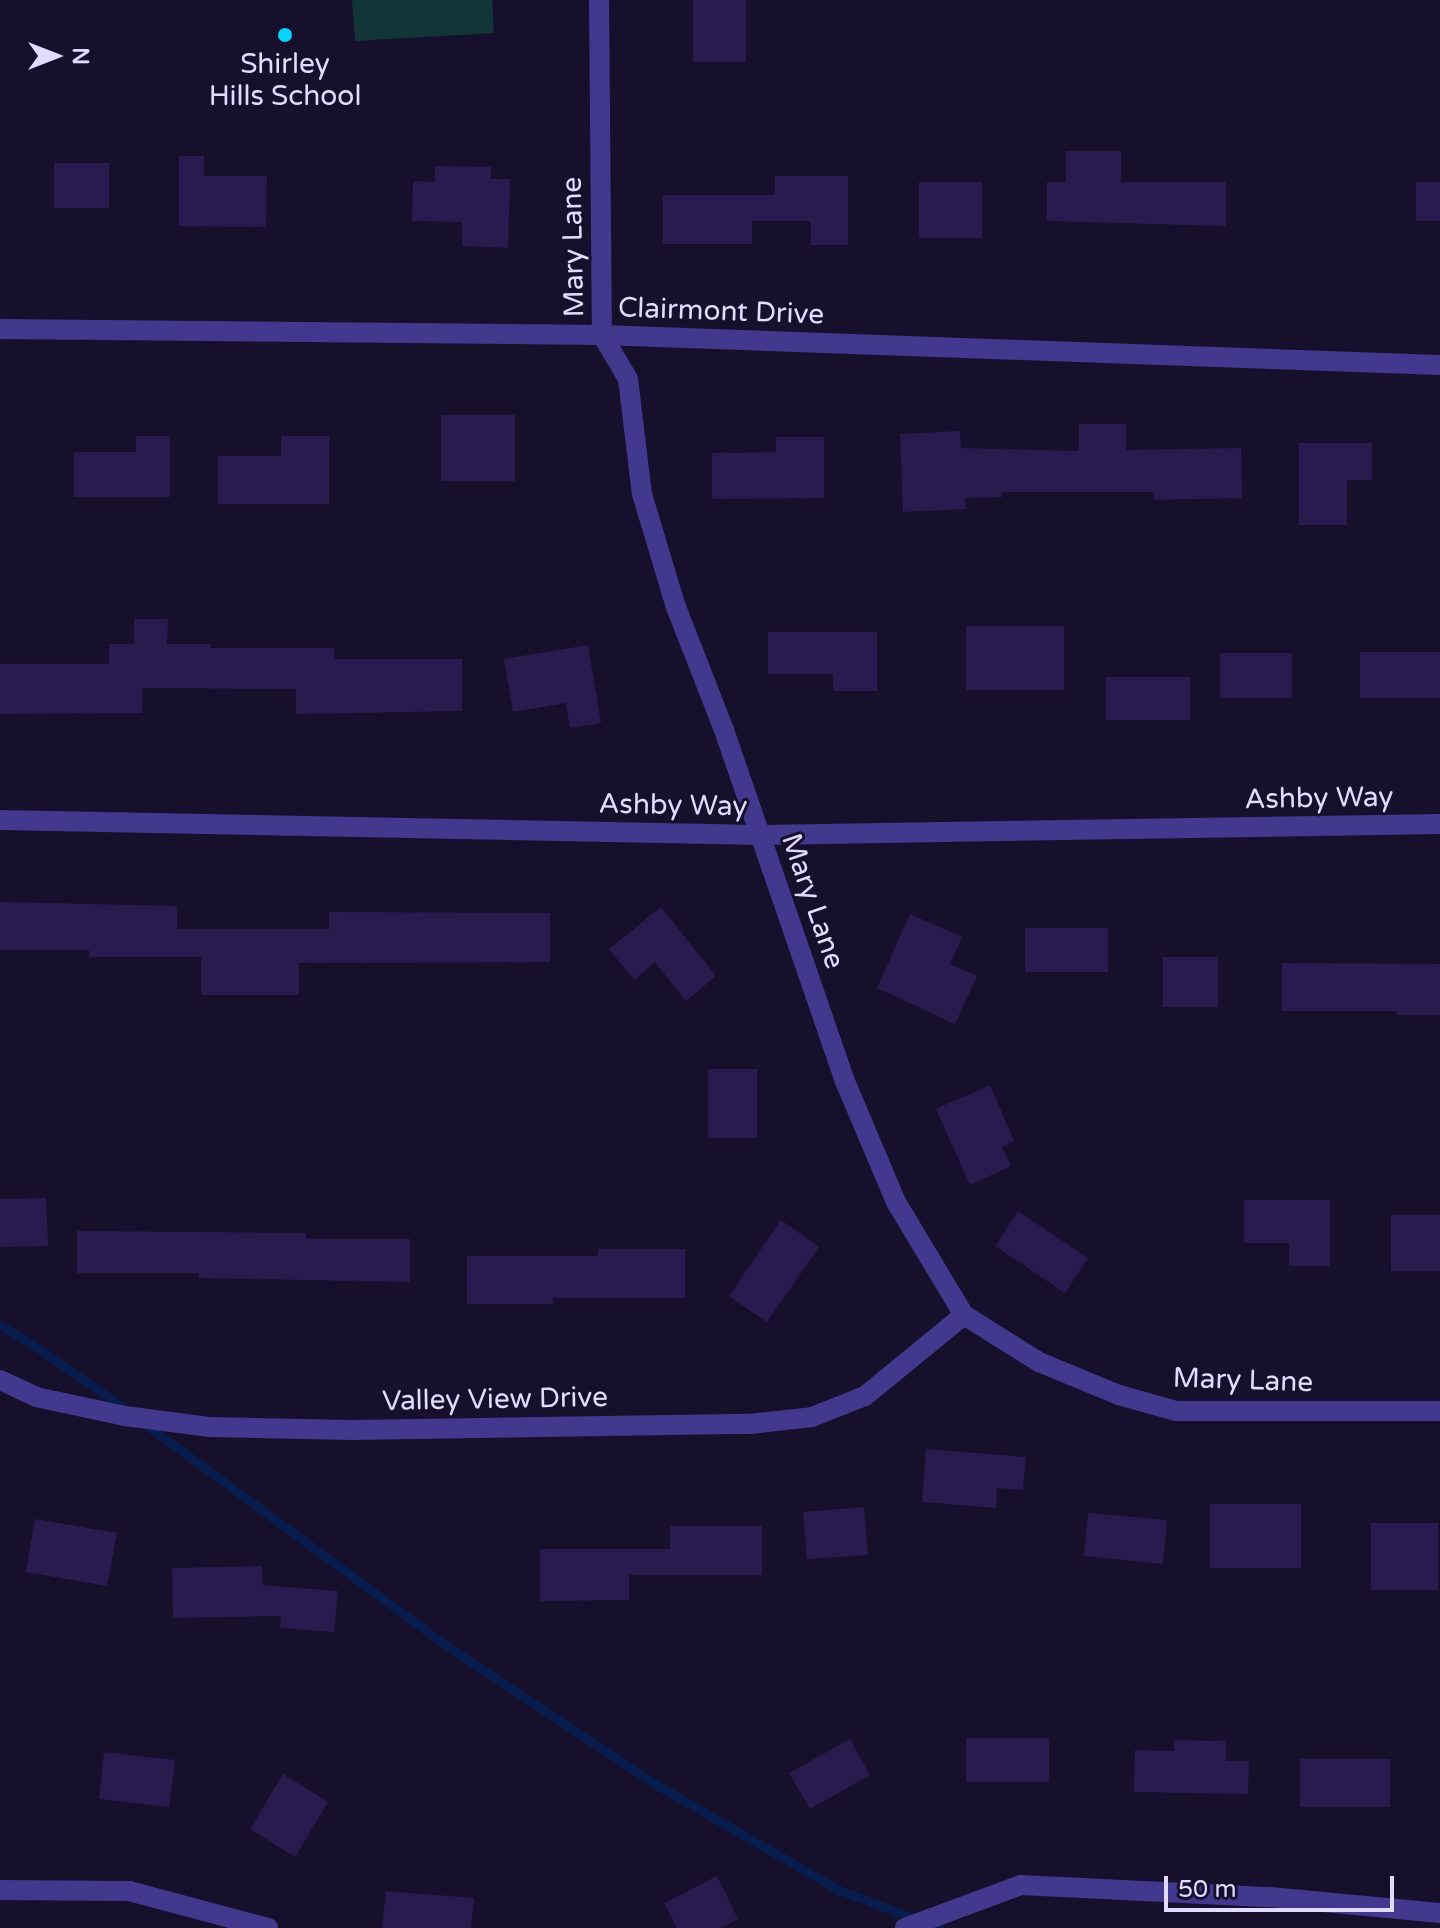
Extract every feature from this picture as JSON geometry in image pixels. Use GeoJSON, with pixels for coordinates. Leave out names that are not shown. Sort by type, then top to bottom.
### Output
{"type":"FeatureCollection","features":[{"type":"Feature","properties":{"kind":"street","name":"Mary Lane"},"geometry":{"type":"LineString","coordinates":[[599,0],[602,335],[628,379],[642,494],[676,607],[761,835],[844,1079],[896,1202],[964,1315],[1039,1362],[1119,1395],[1176,1411],[1440,1411]]}},
{"type":"Feature","properties":{"kind":"street","name":"Clairmont Drive"},"geometry":{"type":"LineString","coordinates":[[0,329],[602,335],[1440,365]]}},
{"type":"Feature","properties":{"kind":"street","name":"Ashby Way"},"geometry":{"type":"LineString","coordinates":[[0,820],[761,835],[1440,824]]}},
{"type":"Feature","properties":{"kind":"street","name":"Valley View Drive"},"geometry":{"type":"LineString","coordinates":[[0,1380],[36,1397],[125,1416],[210,1427],[353,1430],[750,1424],[812,1417],[865,1396],[964,1315]]}},
{"type":"Feature","properties":{"kind":"street"},"geometry":{"type":"LineString","coordinates":[[905,1928],[1021,1885],[1270,1897],[1440,1913]]}},
{"type":"Feature","properties":{"kind":"street"},"geometry":{"type":"LineString","coordinates":[[0,1890],[129,1891],[268,1928]]}},
{"type":"Feature","properties":{"kind":"green space"},"geometry":{"type":"Polygon","coordinates":[[[352,0],[492,0],[494,33],[355,41],[352,0]]]}},
{"type":"Feature","properties":{"kind":"building"},"geometry":{"type":"Polygon","coordinates":[[[693,0],[746,0],[746,62],[693,62],[693,0]]]}},
{"type":"Feature","properties":{"kind":"building"},"geometry":{"type":"Polygon","coordinates":[[[1066,151],[1121,151],[1121,182],[1226,182],[1226,226],[1047,221],[1047,182],[1066,182],[1066,151]]]}},
{"type":"Feature","properties":{"kind":"building"},"geometry":{"type":"Polygon","coordinates":[[[179,156],[204,156],[204,176],[267,176],[266,227],[179,226],[179,156]]]}},
{"type":"Feature","properties":{"kind":"building"},"geometry":{"type":"Polygon","coordinates":[[[54,163],[109,163],[109,208],[54,208],[54,163]]]}},
{"type":"Feature","properties":{"kind":"building"},"geometry":{"type":"Polygon","coordinates":[[[435,166],[491,167],[491,179],[510,179],[508,248],[462,246],[462,222],[412,221],[413,181],[435,182],[435,166]]]}},
{"type":"Feature","properties":{"kind":"building"},"geometry":{"type":"Polygon","coordinates":[[[775,176],[848,176],[848,245],[811,245],[811,221],[752,221],[752,244],[663,244],[663,195],[775,195],[775,176]]]}},
{"type":"Feature","properties":{"kind":"building"},"geometry":{"type":"Polygon","coordinates":[[[919,182],[982,182],[982,238],[919,238],[919,182]]]}},
{"type":"Feature","properties":{"kind":"building"},"geometry":{"type":"Polygon","coordinates":[[[1416,182],[1440,182],[1440,221],[1416,221],[1416,182]]]}},
{"type":"Feature","properties":{"kind":"building"},"geometry":{"type":"Polygon","coordinates":[[[441,415],[515,415],[515,481],[441,481],[441,415]]]}},
{"type":"Feature","properties":{"kind":"building"},"geometry":{"type":"Polygon","coordinates":[[[1079,424],[1126,424],[1126,450],[1241,448],[1242,498],[1154,500],[1154,492],[1002,492],[1002,497],[965,498],[966,509],[903,512],[900,434],[960,431],[961,448],[1079,451],[1079,424]]]}},
{"type":"Feature","properties":{"kind":"building"},"geometry":{"type":"Polygon","coordinates":[[[136,436],[170,436],[170,497],[74,497],[74,452],[136,452],[136,436]]]}},
{"type":"Feature","properties":{"kind":"building"},"geometry":{"type":"Polygon","coordinates":[[[281,436],[329,436],[329,504],[218,504],[218,456],[281,456],[281,436]]]}},
{"type":"Feature","properties":{"kind":"building"},"geometry":{"type":"Polygon","coordinates":[[[776,437],[824,437],[824,498],[712,499],[712,453],[776,452],[776,437]]]}},
{"type":"Feature","properties":{"kind":"building"},"geometry":{"type":"Polygon","coordinates":[[[1299,443],[1372,443],[1372,480],[1347,480],[1347,525],[1299,525],[1299,443]]]}},
{"type":"Feature","properties":{"kind":"building"},"geometry":{"type":"Polygon","coordinates":[[[134,619],[168,619],[167,644],[211,644],[211,648],[334,648],[334,659],[462,659],[462,711],[296,714],[296,689],[143,688],[142,713],[0,714],[0,664],[109,664],[109,644],[134,644],[134,619]]]}},
{"type":"Feature","properties":{"kind":"building"},"geometry":{"type":"Polygon","coordinates":[[[966,626],[1064,626],[1064,690],[966,690],[966,626]]]}},
{"type":"Feature","properties":{"kind":"building"},"geometry":{"type":"Polygon","coordinates":[[[768,632],[877,632],[877,691],[833,691],[833,674],[768,674],[768,632]]]}},
{"type":"Feature","properties":{"kind":"building"},"geometry":{"type":"Polygon","coordinates":[[[588,645],[601,723],[570,728],[566,703],[513,712],[504,659],[588,645]]]}},
{"type":"Feature","properties":{"kind":"building"},"geometry":{"type":"Polygon","coordinates":[[[1360,652],[1440,652],[1440,698],[1360,698],[1360,652]]]}},
{"type":"Feature","properties":{"kind":"building"},"geometry":{"type":"Polygon","coordinates":[[[1220,653],[1292,653],[1292,698],[1220,698],[1220,653]]]}},
{"type":"Feature","properties":{"kind":"building"},"geometry":{"type":"Polygon","coordinates":[[[1106,677],[1190,677],[1190,720],[1106,720],[1106,677]]]}},
{"type":"Feature","properties":{"kind":"building"},"geometry":{"type":"Polygon","coordinates":[[[0,902],[177,906],[177,929],[329,929],[329,912],[550,913],[550,962],[299,963],[299,995],[201,995],[201,957],[89,957],[89,950],[0,950],[0,902]]]}},
{"type":"Feature","properties":{"kind":"building"},"geometry":{"type":"Polygon","coordinates":[[[661,907],[716,976],[686,1001],[655,962],[634,980],[609,949],[661,907]]]}},
{"type":"Feature","properties":{"kind":"building"},"geometry":{"type":"Polygon","coordinates":[[[910,914],[962,937],[950,964],[977,976],[955,1024],[877,988],[910,914]]]}},
{"type":"Feature","properties":{"kind":"building"},"geometry":{"type":"Polygon","coordinates":[[[1025,928],[1108,928],[1108,972],[1025,972],[1025,928]]]}},
{"type":"Feature","properties":{"kind":"building"},"geometry":{"type":"Polygon","coordinates":[[[1163,957],[1218,957],[1218,1007],[1163,1007],[1163,957]]]}},
{"type":"Feature","properties":{"kind":"building"},"geometry":{"type":"Polygon","coordinates":[[[1282,963],[1440,964],[1440,1015],[1397,1015],[1397,1011],[1282,1011],[1282,963]]]}},
{"type":"Feature","properties":{"kind":"building"},"geometry":{"type":"Polygon","coordinates":[[[708,1069],[757,1069],[757,1138],[708,1138],[708,1069]]]}},
{"type":"Feature","properties":{"kind":"building"},"geometry":{"type":"Polygon","coordinates":[[[990,1085],[1014,1141],[1002,1147],[1011,1166],[970,1185],[936,1109],[990,1085]]]}},
{"type":"Feature","properties":{"kind":"building"},"geometry":{"type":"Polygon","coordinates":[[[46,1198],[48,1246],[0,1247],[0,1199],[46,1198]]]}},
{"type":"Feature","properties":{"kind":"building"},"geometry":{"type":"Polygon","coordinates":[[[1244,1200],[1330,1200],[1330,1266],[1289,1266],[1289,1243],[1244,1243],[1244,1200]]]}},
{"type":"Feature","properties":{"kind":"building"},"geometry":{"type":"Polygon","coordinates":[[[1018,1211],[1088,1258],[1065,1293],[995,1246],[1018,1211]]]}},
{"type":"Feature","properties":{"kind":"building"},"geometry":{"type":"Polygon","coordinates":[[[1391,1215],[1440,1215],[1440,1271],[1391,1271],[1391,1215]]]}},
{"type":"Feature","properties":{"kind":"building"},"geometry":{"type":"Polygon","coordinates":[[[781,1220],[819,1247],[767,1322],[729,1296],[781,1220]]]}},
{"type":"Feature","properties":{"kind":"building"},"geometry":{"type":"Polygon","coordinates":[[[77,1231],[306,1233],[306,1239],[410,1239],[410,1282],[199,1278],[199,1273],[77,1273],[77,1231]]]}},
{"type":"Feature","properties":{"kind":"building"},"geometry":{"type":"Polygon","coordinates":[[[598,1249],[685,1249],[685,1298],[553,1298],[553,1304],[467,1304],[467,1256],[598,1256],[598,1249]]]}},
{"type":"Feature","properties":{"kind":"building"},"geometry":{"type":"Polygon","coordinates":[[[926,1449],[1026,1457],[1023,1490],[997,1488],[996,1508],[922,1502],[926,1449]]]}},
{"type":"Feature","properties":{"kind":"building"},"geometry":{"type":"Polygon","coordinates":[[[1210,1504],[1301,1504],[1301,1568],[1210,1568],[1210,1504]]]}},
{"type":"Feature","properties":{"kind":"building"},"geometry":{"type":"Polygon","coordinates":[[[864,1507],[868,1555],[807,1559],[803,1512],[864,1507]]]}},
{"type":"Feature","properties":{"kind":"building"},"geometry":{"type":"Polygon","coordinates":[[[1088,1513],[1167,1520],[1163,1564],[1084,1556],[1088,1513]]]}},
{"type":"Feature","properties":{"kind":"building"},"geometry":{"type":"Polygon","coordinates":[[[35,1519],[117,1533],[107,1586],[26,1572],[35,1519]]]}},
{"type":"Feature","properties":{"kind":"building"},"geometry":{"type":"Polygon","coordinates":[[[1371,1523],[1438,1523],[1438,1590],[1371,1590],[1371,1523]]]}},
{"type":"Feature","properties":{"kind":"building"},"geometry":{"type":"Polygon","coordinates":[[[670,1526],[762,1526],[762,1575],[629,1575],[629,1600],[540,1601],[540,1549],[670,1549],[670,1526]]]}},
{"type":"Feature","properties":{"kind":"building"},"geometry":{"type":"Polygon","coordinates":[[[262,1566],[263,1585],[338,1591],[334,1632],[280,1628],[281,1616],[173,1618],[172,1568],[262,1566]]]}},
{"type":"Feature","properties":{"kind":"building"},"geometry":{"type":"Polygon","coordinates":[[[966,1738],[1049,1738],[1049,1782],[966,1782],[966,1738]]]}},
{"type":"Feature","properties":{"kind":"building"},"geometry":{"type":"Polygon","coordinates":[[[850,1739],[870,1775],[810,1809],[789,1773],[850,1739]]]}},
{"type":"Feature","properties":{"kind":"building"},"geometry":{"type":"Polygon","coordinates":[[[1174,1740],[1226,1741],[1226,1761],[1249,1761],[1248,1794],[1134,1792],[1135,1750],[1174,1751],[1174,1740]]]}},
{"type":"Feature","properties":{"kind":"building"},"geometry":{"type":"Polygon","coordinates":[[[104,1752],[175,1760],[169,1807],[99,1799],[104,1752]]]}},
{"type":"Feature","properties":{"kind":"building"},"geometry":{"type":"Polygon","coordinates":[[[1300,1759],[1390,1759],[1390,1807],[1300,1807],[1300,1759]]]}},
{"type":"Feature","properties":{"kind":"building"},"geometry":{"type":"Polygon","coordinates":[[[283,1774],[328,1802],[295,1857],[250,1829],[283,1774]]]}},
{"type":"Feature","properties":{"kind":"building"},"geometry":{"type":"Polygon","coordinates":[[[717,1876],[738,1919],[721,1928],[677,1928],[664,1903],[717,1876]]]}},
{"type":"Feature","properties":{"kind":"building"},"geometry":{"type":"Polygon","coordinates":[[[386,1891],[474,1898],[471,1928],[382,1928],[386,1891]]]}},
{"type":"Feature","properties":{"kind":"waterway"},"geometry":{"type":"LineString","coordinates":[[0,1325],[127,1410]]}},
{"type":"Feature","properties":{"kind":"waterway"},"geometry":{"type":"LineString","coordinates":[[145,1424],[447,1646],[657,1785],[839,1890],[939,1928]]}},
{"type":"Feature","properties":{"kind":"place","name":"Shirley Hills School"},"geometry":{"type":"Point","coordinates":[285,35]}}]}
